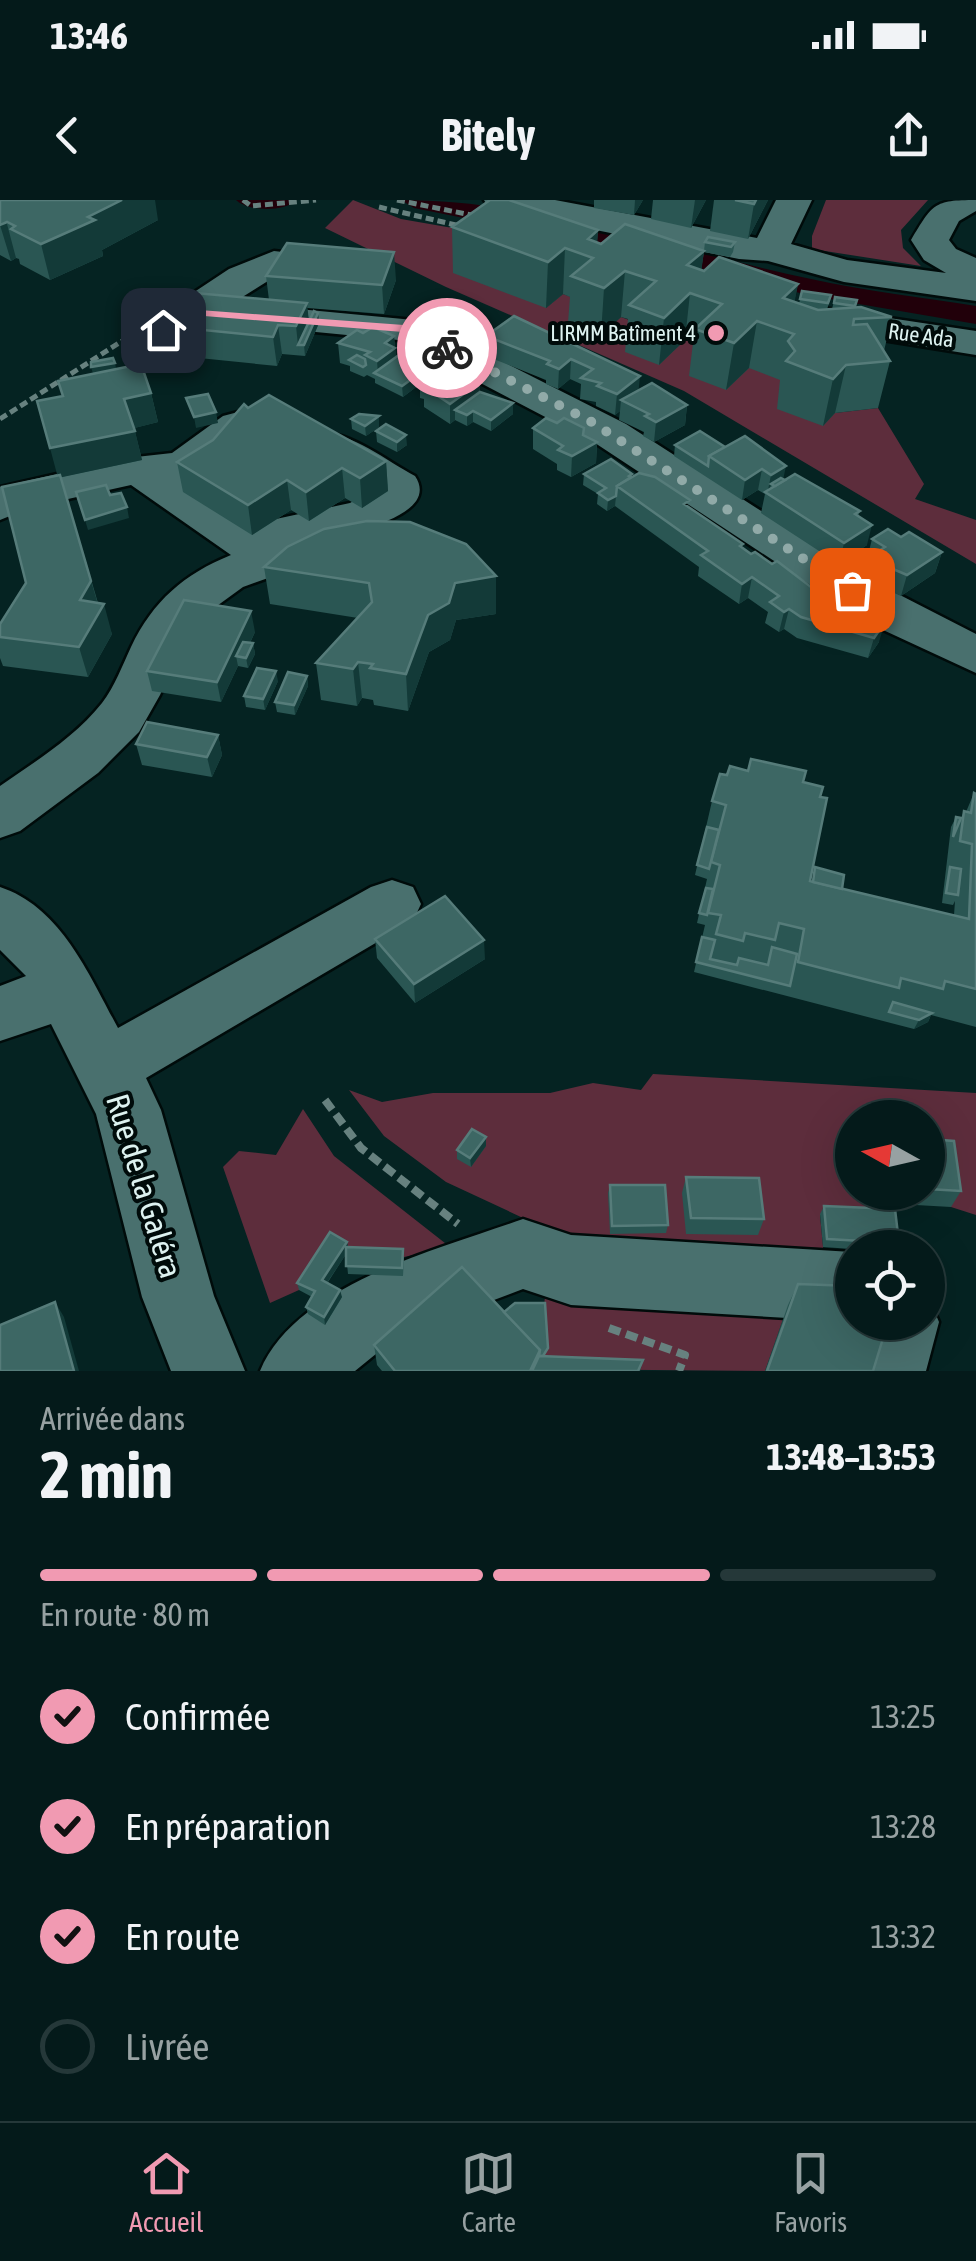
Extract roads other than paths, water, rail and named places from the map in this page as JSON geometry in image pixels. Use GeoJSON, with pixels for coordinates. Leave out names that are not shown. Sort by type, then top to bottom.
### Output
{"type":"FeatureCollection","features":[{"type":"Feature","properties":{"kind":"street"},"geometry":{"type":"LineString","coordinates":[[502,200],[739,248],[770,250],[844,271],[976,289]]}},
{"type":"Feature","properties":{"kind":"street"},"geometry":{"type":"LineString","coordinates":[[770,250],[794,200]]}},
{"type":"Feature","properties":{"kind":"street"},"geometry":{"type":"LineString","coordinates":[[968,200],[945,214],[930,240],[934,251],[955,266],[976,268]]}},
{"type":"Feature","properties":{"kind":"street"},"geometry":{"type":"LineString","coordinates":[[300,271],[293,263],[274,262],[244,276],[176,321],[431,331],[442,345],[462,357],[604,429],[825,574],[934,638],[976,655]]}},
{"type":"Feature","properties":{"kind":"street","name":"Rue Ada"},"geometry":{"type":"LineString","coordinates":[[786,314],[976,342]]}},
{"type":"Feature","properties":{"kind":"street"},"geometry":{"type":"LineString","coordinates":[[0,505],[127,472],[184,465],[243,422],[282,422],[399,486],[398,494],[364,515],[240,542],[143,473]]}},
{"type":"Feature","properties":{"kind":"street"},"geometry":{"type":"LineString","coordinates":[[0,816],[106,734],[123,714],[169,622],[188,600],[253,561],[361,536],[414,536]]}},
{"type":"Feature","properties":{"kind":"street"},"geometry":{"type":"LineString","coordinates":[[106,1068],[392,904]]}},
{"type":"Feature","properties":{"kind":"street","name":"Rue de la Galéra"},"geometry":{"type":"LineString","coordinates":[[3,921],[50,962],[128,1110],[178,1297],[208,1371]]}},
{"type":"Feature","properties":{"kind":"street"},"geometry":{"type":"LineString","coordinates":[[0,1014],[37,998],[68,996]]}},
{"type":"Feature","properties":{"kind":"street"},"geometry":{"type":"LineString","coordinates":[[297,1371],[374,1309],[523,1254],[571,1270],[835,1287]]}},
{"type":"Feature","properties":{"kind":"street"},"geometry":{"type":"LineString","coordinates":[[890,1371],[898,1340]]}},
{"type":"Feature","properties":{"kind":"waterway"},"geometry":{"type":"LineString","coordinates":[[249,200],[284,200]]}},
{"type":"Feature","properties":{"kind":"waterway"},"geometry":{"type":"LineString","coordinates":[[414,200],[640,245],[812,288],[976,315]]}},
{"type":"Feature","properties":{"kind":"place","name":"LIRMM Batîment 4"},"geometry":{"type":"Point","coordinates":[716,333]}}]}
